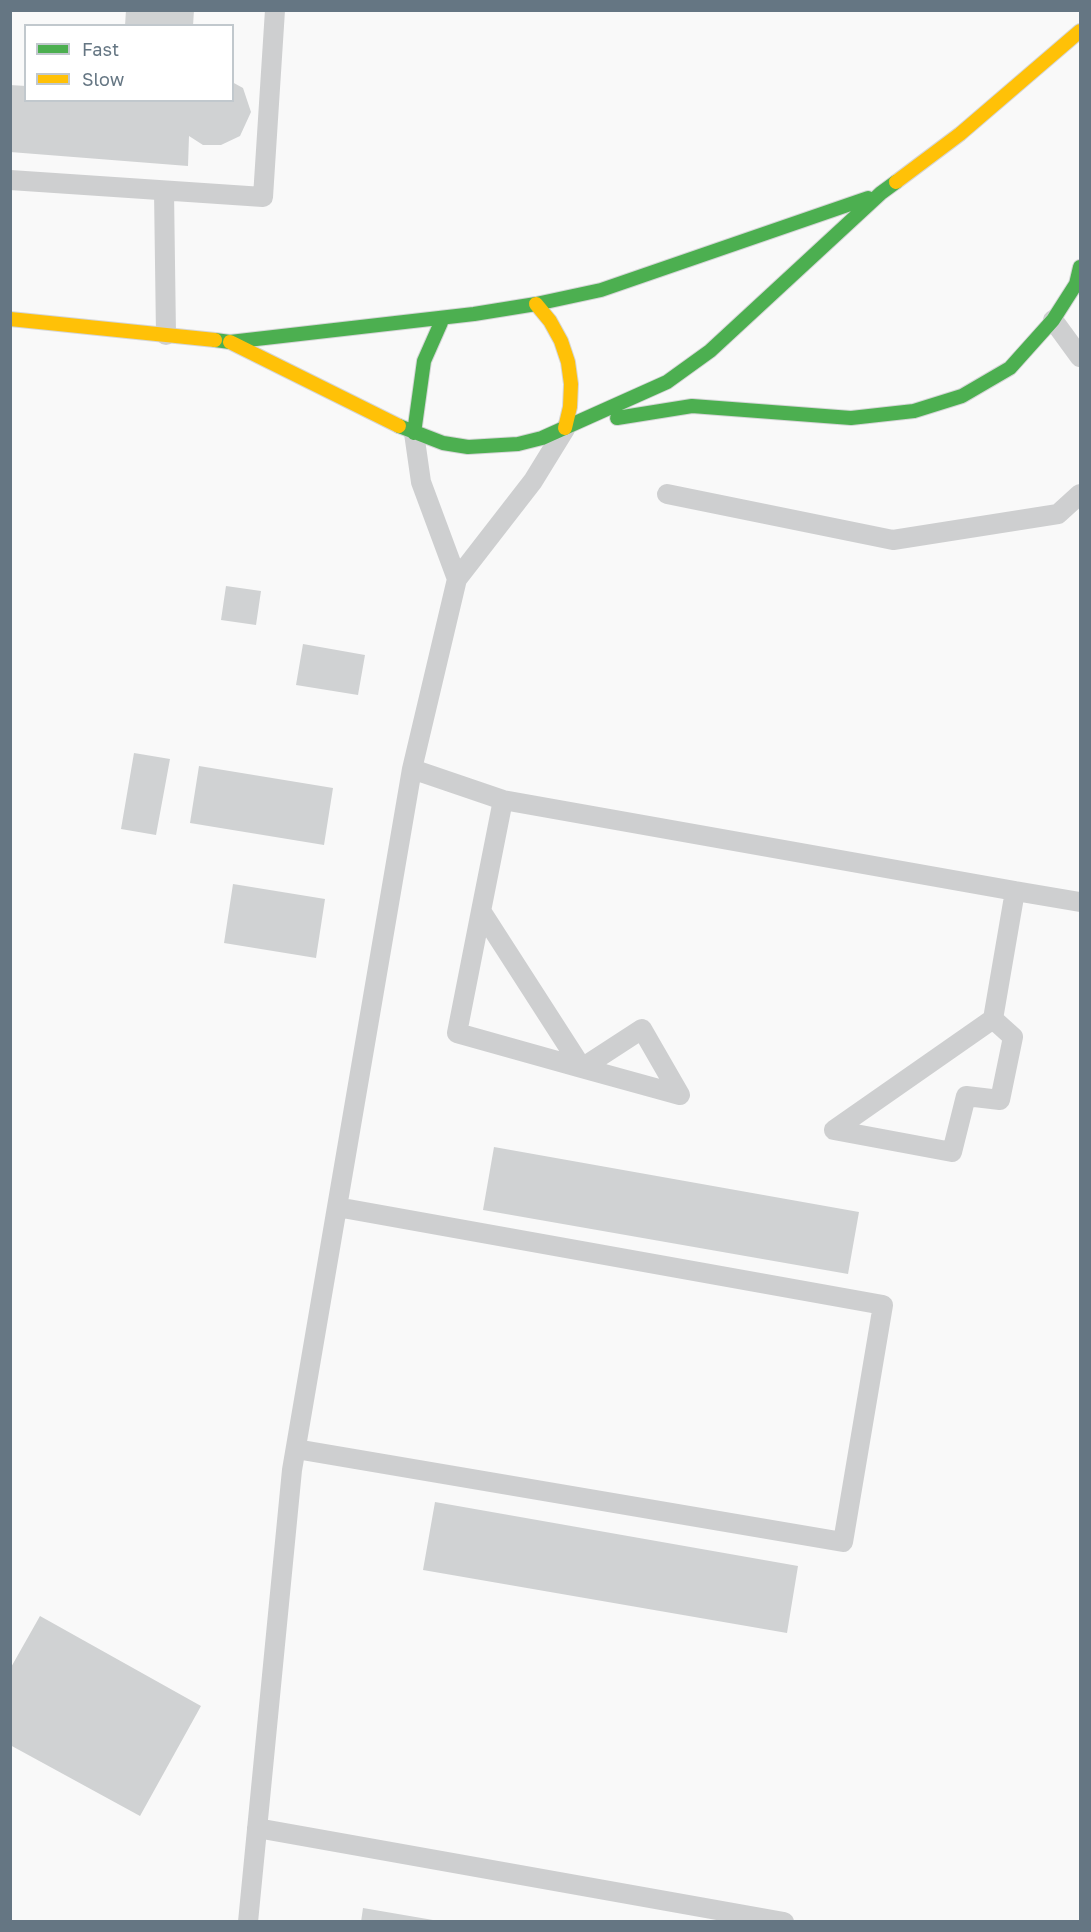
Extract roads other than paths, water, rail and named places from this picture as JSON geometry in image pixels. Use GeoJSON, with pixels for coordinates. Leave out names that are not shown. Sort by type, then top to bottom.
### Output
{"type":"FeatureCollection","features":[{"type":"Feature","properties":{"kind":"main road"},"geometry":{"type":"LineString","coordinates":[[230,342],[414,433],[443,443],[468,447],[493,447],[526,442],[565,428],[667,382],[710,351],[881,193],[960,134],[1080,31]]}},
{"type":"Feature","properties":{"kind":"main road"},"geometry":{"type":"LineString","coordinates":[[10,319],[230,342],[443,318],[536,304],[601,290],[881,193]]}},
{"type":"Feature","properties":{"kind":"main road"},"geometry":{"type":"LineString","coordinates":[[565,428],[692,406],[851,418],[914,411],[962,396],[1010,368],[1053,320],[1076,284],[1080,267]]}},
{"type":"Feature","properties":{"kind":"main road"},"geometry":{"type":"LineString","coordinates":[[536,304],[550,321],[561,341],[568,362],[571,384],[570,407],[565,428]]}},
{"type":"Feature","properties":{"kind":"main road"},"geometry":{"type":"LineString","coordinates":[[414,433],[424,361],[443,318]]}},
{"type":"Feature","properties":{"kind":"lane"},"geometry":{"type":"LineString","coordinates":[[10,180],[263,197],[275,10]]}},
{"type":"Feature","properties":{"kind":"lane"},"geometry":{"type":"LineString","coordinates":[[164,190],[166,335]]}},
{"type":"Feature","properties":{"kind":"lane"},"geometry":{"type":"LineString","coordinates":[[1053,320],[1080,357]]}},
{"type":"Feature","properties":{"kind":"lane"},"geometry":{"type":"LineString","coordinates":[[248,1922],[296,1449],[412,768],[457,579],[533,481],[565,428]]}},
{"type":"Feature","properties":{"kind":"lane"},"geometry":{"type":"LineString","coordinates":[[414,433],[421,482],[457,579]]}},
{"type":"Feature","properties":{"kind":"lane"},"geometry":{"type":"LineString","coordinates":[[667,494],[893,540],[1058,514],[1080,494]]}},
{"type":"Feature","properties":{"kind":"lane"},"geometry":{"type":"LineString","coordinates":[[412,768],[503,800],[1080,902]]}},
{"type":"Feature","properties":{"kind":"lane"},"geometry":{"type":"LineString","coordinates":[[503,800],[457,1033],[582,1068],[681,1095],[642,1029],[582,1068]]}},
{"type":"Feature","properties":{"kind":"lane"},"geometry":{"type":"LineString","coordinates":[[993,1018],[1013,1037],[1000,1100],[966,1096],[952,1152],[834,1130],[993,1018],[1015,891]]}},
{"type":"Feature","properties":{"kind":"lane"},"geometry":{"type":"LineString","coordinates":[[481,911],[582,1068]]}},
{"type":"Feature","properties":{"kind":"lane"},"geometry":{"type":"LineString","coordinates":[[296,1449],[843,1542],[883,1305],[337,1207]]}},
{"type":"Feature","properties":{"kind":"lane"},"geometry":{"type":"LineString","coordinates":[[257,1828],[784,1922]]}}]}
